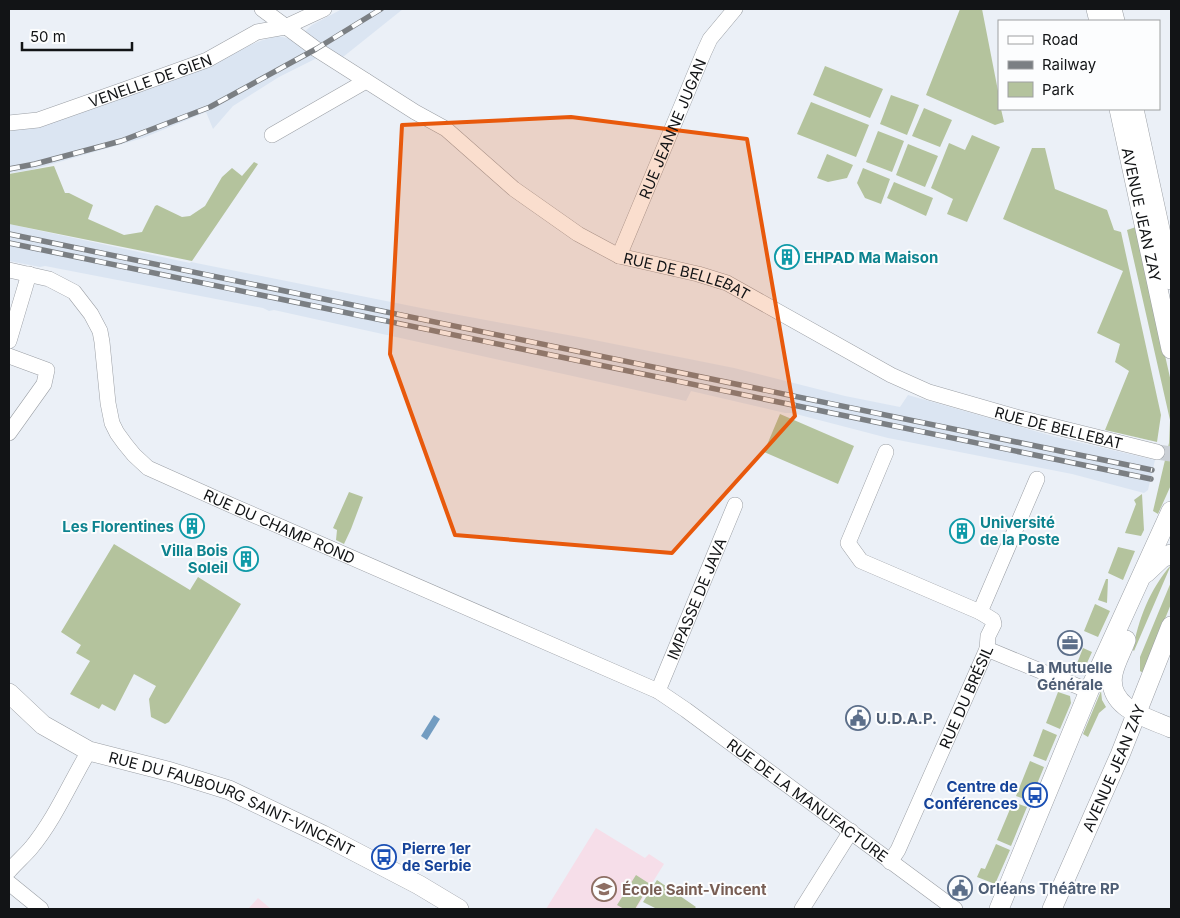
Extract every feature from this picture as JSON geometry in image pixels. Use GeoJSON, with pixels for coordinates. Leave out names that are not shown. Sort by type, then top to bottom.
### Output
{"type":"FeatureCollection","features":[{"type":"Feature","properties":{"kind":"main road","name":"AVENUE JEAN ZAY"},"geometry":{"type":"LineString","coordinates":[[1119,110],[1171,349]]}},
{"type":"Feature","properties":{"kind":"main road","name":"AVENUE JEAN ZAY"},"geometry":{"type":"LineString","coordinates":[[1134,110],[1171,280]]}},
{"type":"Feature","properties":{"kind":"main road"},"geometry":{"type":"LineString","coordinates":[[1171,511],[1138,581],[1112,658],[1112,684],[1122,704],[1171,728]]}},
{"type":"Feature","properties":{"kind":"main road"},"geometry":{"type":"LineString","coordinates":[[999,909],[1089,690],[1112,658],[1165,557],[1171,532]]}},
{"type":"Feature","properties":{"kind":"main road"},"geometry":{"type":"LineString","coordinates":[[1138,581],[1165,557]]}},
{"type":"Feature","properties":{"kind":"main road","name":"AVENUE JEAN ZAY"},"geometry":{"type":"LineString","coordinates":[[1052,909],[1137,713],[1171,626]]}},
{"type":"Feature","properties":{"kind":"main road","name":"RUE DU FAUBOURG SAINT-VINCENT"},"geometry":{"type":"LineString","coordinates":[[9,693],[43,725],[89,751],[171,772],[229,790],[324,835],[411,880],[459,909]]}},
{"type":"Feature","properties":{"kind":"street","name":"RUE DE BELLEBAT"},"geometry":{"type":"LineString","coordinates":[[262,9],[316,49],[415,112],[446,129],[514,189],[578,234],[620,256],[698,274],[727,283],[891,375],[929,392],[1025,419],[1157,452]]}},
{"type":"Feature","properties":{"kind":"street","name":"VENELLE DE GIEN"},"geometry":{"type":"LineString","coordinates":[[9,122],[38,120],[207,60],[257,32],[285,27],[324,9]]}},
{"type":"Feature","properties":{"kind":"street","name":"RUE JEANNE JUGAN"},"geometry":{"type":"LineString","coordinates":[[620,256],[710,39],[735,9]]}},
{"type":"Feature","properties":{"kind":"street"},"geometry":{"type":"LineString","coordinates":[[272,135],[366,81]]}},
{"type":"Feature","properties":{"kind":"street","name":"RUE DU CHAMP ROND"},"geometry":{"type":"LineString","coordinates":[[9,270],[50,279],[74,292],[94,320],[100,331],[102,342],[108,403],[112,423],[134,456],[148,468],[658,692]]}},
{"type":"Feature","properties":{"kind":"street"},"geometry":{"type":"LineString","coordinates":[[9,340],[29,274]]}},
{"type":"Feature","properties":{"kind":"street"},"geometry":{"type":"LineString","coordinates":[[9,356],[47,370],[44,384],[9,433]]}},
{"type":"Feature","properties":{"kind":"street"},"geometry":{"type":"LineString","coordinates":[[886,452],[848,543],[861,561],[980,612],[1037,479]]}},
{"type":"Feature","properties":{"kind":"street","name":"IMPASSE DE JAVA"},"geometry":{"type":"LineString","coordinates":[[658,692],[735,505]]}},
{"type":"Feature","properties":{"kind":"street","name":"RUE DU BRÉSIL"},"geometry":{"type":"LineString","coordinates":[[890,862],[898,850],[987,649],[988,636],[994,624],[993,620],[980,612]]}},
{"type":"Feature","properties":{"kind":"street"},"geometry":{"type":"LineString","coordinates":[[987,649],[1089,690]]}},
{"type":"Feature","properties":{"kind":"street","name":"RUE DE LA MANUFACTURE"},"geometry":{"type":"LineString","coordinates":[[658,692],[686,710],[955,909]]}},
{"type":"Feature","properties":{"kind":"street"},"geometry":{"type":"LineString","coordinates":[[9,871],[45,828],[80,770],[89,751]]}},
{"type":"Feature","properties":{"kind":"street"},"geometry":{"type":"LineString","coordinates":[[802,909],[851,831]]}},
{"type":"Feature","properties":{"kind":"street"},"geometry":{"type":"LineString","coordinates":[[9,883],[41,909]]}},
{"type":"Feature","properties":{"kind":"highlighted area"},"geometry":{"type":"Polygon","coordinates":[[[571,117],[747,139],[795,416],[672,553],[455,535],[390,354],[402,125],[571,117]]]}},
{"type":"Feature","properties":{"kind":"shaded area"},"geometry":{"type":"Polygon","coordinates":[[[342,9],[403,9],[343,57],[328,49],[317,58],[279,77],[233,106],[213,129],[206,112],[143,138],[31,170],[9,173],[9,129],[32,128],[263,40],[278,36],[291,39],[342,9]]]}},
{"type":"Feature","properties":{"kind":"shaded area"},"geometry":{"type":"Polygon","coordinates":[[[9,224],[190,263],[734,368],[845,396],[900,407],[908,395],[1056,437],[1155,460],[1148,490],[1144,493],[1072,474],[888,438],[792,413],[691,391],[686,401],[274,310],[269,311],[263,308],[45,266],[40,267],[9,261],[9,224]]]}},
{"type":"Feature","properties":{"kind":"shaded area","name":"École Saint-Vincent"},"geometry":{"type":"Polygon","coordinates":[[[596,828],[645,858],[649,854],[664,864],[636,909],[546,909],[596,828]]]}},
{"type":"Feature","properties":{"kind":"shaded area"},"geometry":{"type":"Polygon","coordinates":[[[258,898],[271,909],[248,909],[258,898]]]}},
{"type":"Feature","properties":{"kind":"green space"},"geometry":{"type":"Polygon","coordinates":[[[960,9],[982,9],[998,91],[998,110],[1001,110],[1004,122],[995,125],[926,95],[960,9]]]}},
{"type":"Feature","properties":{"kind":"green space"},"geometry":{"type":"Polygon","coordinates":[[[825,66],[883,89],[870,118],[813,95],[825,66]]]}},
{"type":"Feature","properties":{"kind":"green space"},"geometry":{"type":"Polygon","coordinates":[[[891,95],[919,105],[907,135],[880,124],[891,95]]]}},
{"type":"Feature","properties":{"kind":"green space"},"geometry":{"type":"Polygon","coordinates":[[[811,102],[869,125],[856,157],[797,134],[811,102]]]}},
{"type":"Feature","properties":{"kind":"green space"},"geometry":{"type":"Polygon","coordinates":[[[924,108],[952,120],[940,147],[912,136],[924,108]]]}},
{"type":"Feature","properties":{"kind":"green space"},"geometry":{"type":"Polygon","coordinates":[[[878,131],[904,141],[892,172],[866,162],[878,131]]]}},
{"type":"Feature","properties":{"kind":"green space"},"geometry":{"type":"Polygon","coordinates":[[[972,135],[1000,147],[967,222],[947,214],[953,199],[931,188],[949,143],[965,150],[972,135]]]}},
{"type":"Feature","properties":{"kind":"green space"},"geometry":{"type":"Polygon","coordinates":[[[908,144],[938,156],[925,187],[896,175],[908,144]]]}},
{"type":"Feature","properties":{"kind":"green space"},"geometry":{"type":"Polygon","coordinates":[[[1032,148],[1045,148],[1055,189],[1107,210],[1114,230],[1121,232],[1161,415],[1157,442],[1105,430],[1129,371],[1115,362],[1120,344],[1097,333],[1123,271],[1003,219],[1032,148]]]}},
{"type":"Feature","properties":{"kind":"green space"},"geometry":{"type":"Polygon","coordinates":[[[827,154],[853,165],[847,178],[828,182],[817,178],[827,154]]]}},
{"type":"Feature","properties":{"kind":"green space"},"geometry":{"type":"Polygon","coordinates":[[[254,162],[258,164],[192,261],[9,224],[9,174],[54,166],[65,193],[69,193],[93,205],[88,219],[124,235],[142,232],[157,205],[182,217],[190,216],[205,206],[222,177],[232,168],[242,176],[254,162]]]}},
{"type":"Feature","properties":{"kind":"green space"},"geometry":{"type":"Polygon","coordinates":[[[863,168],[890,179],[881,204],[865,198],[857,183],[863,168]]]}},
{"type":"Feature","properties":{"kind":"green space"},"geometry":{"type":"Polygon","coordinates":[[[894,182],[933,198],[926,216],[887,198],[894,182]]]}},
{"type":"Feature","properties":{"kind":"green space"},"geometry":{"type":"Polygon","coordinates":[[[1136,227],[1171,382],[1171,485],[1158,514],[1153,511],[1169,443],[1170,420],[1127,230],[1136,227]]]}},
{"type":"Feature","properties":{"kind":"green space"},"geometry":{"type":"Polygon","coordinates":[[[780,414],[854,446],[838,484],[764,452],[780,414]]]}},
{"type":"Feature","properties":{"kind":"green space"},"geometry":{"type":"Polygon","coordinates":[[[349,492],[363,497],[344,544],[336,540],[337,530],[333,528],[349,492]]]}},
{"type":"Feature","properties":{"kind":"green space"},"geometry":{"type":"Polygon","coordinates":[[[1142,494],[1144,530],[1141,536],[1125,533],[1136,504],[1134,500],[1142,494]]]}},
{"type":"Feature","properties":{"kind":"green space"},"geometry":{"type":"Polygon","coordinates":[[[114,544],[190,590],[198,577],[241,604],[169,722],[165,724],[151,717],[149,699],[156,686],[134,674],[115,711],[102,704],[99,709],[70,694],[90,661],[76,653],[81,645],[61,632],[114,544]]]}},
{"type":"Feature","properties":{"kind":"green space"},"geometry":{"type":"Polygon","coordinates":[[[1118,547],[1135,551],[1123,580],[1108,573],[1118,547]]]}},
{"type":"Feature","properties":{"kind":"green space"},"geometry":{"type":"Polygon","coordinates":[[[1171,565],[1134,651],[1138,627],[1146,605],[1157,584],[1171,565]]]}},
{"type":"Feature","properties":{"kind":"green space"},"geometry":{"type":"Polygon","coordinates":[[[1106,579],[1108,579],[1107,603],[1098,600],[1106,579]]]}},
{"type":"Feature","properties":{"kind":"green space"},"geometry":{"type":"Polygon","coordinates":[[[1171,582],[1171,604],[1143,673],[1140,671],[1140,657],[1171,582]]]}},
{"type":"Feature","properties":{"kind":"green space"},"geometry":{"type":"Polygon","coordinates":[[[1095,604],[1110,611],[1098,637],[1084,631],[1095,604]]]}},
{"type":"Feature","properties":{"kind":"green space"},"geometry":{"type":"Polygon","coordinates":[[[1083,648],[1092,652],[1082,674],[1074,671],[1083,648]]]}},
{"type":"Feature","properties":{"kind":"green space"},"geometry":{"type":"Polygon","coordinates":[[[1101,691],[1102,700],[1106,707],[1099,713],[1088,737],[1083,734],[1101,691]]]}},
{"type":"Feature","properties":{"kind":"green space"},"geometry":{"type":"Polygon","coordinates":[[[1058,692],[1070,696],[1071,703],[1060,729],[1046,723],[1058,692]]]}},
{"type":"Feature","properties":{"kind":"green space"},"geometry":{"type":"Polygon","coordinates":[[[1043,729],[1057,735],[1046,761],[1033,756],[1043,729]]]}},
{"type":"Feature","properties":{"kind":"green space"},"geometry":{"type":"Polygon","coordinates":[[[1030,761],[1044,767],[1030,801],[1016,796],[1030,761]]]}},
{"type":"Feature","properties":{"kind":"green space"},"geometry":{"type":"Polygon","coordinates":[[[1013,802],[1027,807],[1011,846],[997,840],[1013,802]]]}},
{"type":"Feature","properties":{"kind":"green space"},"geometry":{"type":"Polygon","coordinates":[[[996,844],[1010,850],[995,884],[977,877],[981,868],[985,869],[996,844]]]}},
{"type":"Feature","properties":{"kind":"green space"},"geometry":{"type":"Polygon","coordinates":[[[636,875],[650,884],[635,909],[624,909],[617,905],[636,875]]]}},
{"type":"Feature","properties":{"kind":"green space"},"geometry":{"type":"Polygon","coordinates":[[[657,880],[696,907],[694,909],[657,909],[643,902],[657,880]]]}},
{"type":"Feature","properties":{"kind":"water"},"geometry":{"type":"Polygon","coordinates":[[[434,715],[440,719],[427,740],[421,736],[434,715]]]}},
{"type":"Feature","properties":{"kind":"tunnel"},"geometry":{"type":"LineString","coordinates":[[1157,452],[1171,454]]}},
{"type":"Feature","properties":{"kind":"railway"},"geometry":{"type":"LineString","coordinates":[[9,169],[121,141],[210,107],[316,49],[381,9]]}},
{"type":"Feature","properties":{"kind":"railway"},"geometry":{"type":"LineString","coordinates":[[9,234],[1152,470]]}},
{"type":"Feature","properties":{"kind":"railway"},"geometry":{"type":"LineString","coordinates":[[9,243],[1151,479]]}},
{"type":"Feature","properties":{"kind":"place","name":"EHPAD Ma Maison"},"geometry":{"type":"Point","coordinates":[787,257]}},
{"type":"Feature","properties":{"kind":"place","name":"Les Florentines"},"geometry":{"type":"Point","coordinates":[192,526]}},
{"type":"Feature","properties":{"kind":"place","name":"Université de la Poste"},"geometry":{"type":"Point","coordinates":[962,531]}},
{"type":"Feature","properties":{"kind":"place","name":"Villa Bois Soleil"},"geometry":{"type":"Point","coordinates":[246,559]}},
{"type":"Feature","properties":{"kind":"place","name":"La Mutuelle Générale"},"geometry":{"type":"Point","coordinates":[1070,643]}},
{"type":"Feature","properties":{"kind":"place","name":"U.D.A.P."},"geometry":{"type":"Point","coordinates":[858,718]}},
{"type":"Feature","properties":{"kind":"place","name":"Centre de Conférences"},"geometry":{"type":"Point","coordinates":[1035,795]}},
{"type":"Feature","properties":{"kind":"place","name":"Pierre 1er de Serbie"},"geometry":{"type":"Point","coordinates":[384,857]}},
{"type":"Feature","properties":{"kind":"place","name":"Orléans Théâtre RP"},"geometry":{"type":"Point","coordinates":[960,888]}},
{"type":"Feature","properties":{"kind":"place","name":"École Saint-Vincent"},"geometry":{"type":"Point","coordinates":[604,889]}}]}
